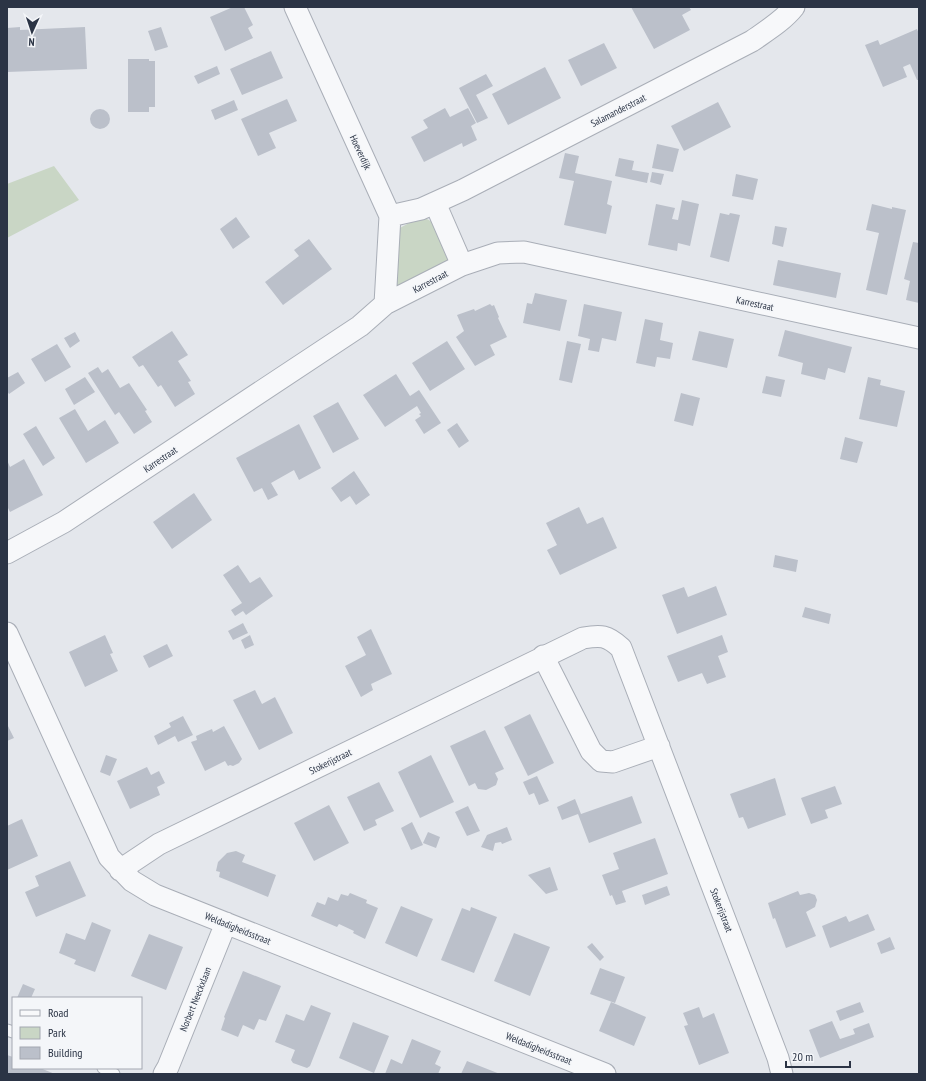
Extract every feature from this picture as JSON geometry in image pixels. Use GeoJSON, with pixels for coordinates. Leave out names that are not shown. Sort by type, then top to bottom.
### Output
{"type":"FeatureCollection","features":[{"type":"Feature","properties":{"kind":"street","name":"Hoeverdijk"},"geometry":{"type":"LineString","coordinates":[[295,7],[390,216],[385,304]]}},
{"type":"Feature","properties":{"kind":"street","name":"Salamanderstraat"},"geometry":{"type":"LineString","coordinates":[[390,216],[421,209],[477,183],[752,41],[771,28],[794,7]]}},
{"type":"Feature","properties":{"kind":"street"},"geometry":{"type":"LineString","coordinates":[[435,203],[462,265]]}},
{"type":"Feature","properties":{"kind":"street","name":"Karrestraat"},"geometry":{"type":"LineString","coordinates":[[7,553],[64,522],[360,326],[385,304],[462,265],[498,253],[524,252],[919,338]]}},
{"type":"Feature","properties":{"kind":"street","name":"Weldadigheidsstraat"},"geometry":{"type":"LineString","coordinates":[[7,634],[109,857],[132,881],[155,895],[605,1074]]}},
{"type":"Feature","properties":{"kind":"street","name":"Stokerijstraat"},"geometry":{"type":"LineString","coordinates":[[120,870],[159,844],[543,656],[583,638],[599,636],[612,640],[621,648],[778,1058],[782,1074]]}},
{"type":"Feature","properties":{"kind":"street"},"geometry":{"type":"LineString","coordinates":[[543,656],[591,751],[600,761],[613,762],[659,746]]}},
{"type":"Feature","properties":{"kind":"street","name":"Norbert Neeckxlaan"},"geometry":{"type":"LineString","coordinates":[[164,1074],[226,923]]}},
{"type":"Feature","properties":{"kind":"green space"},"geometry":{"type":"Polygon","coordinates":[[[54,166],[79,200],[7,238],[7,184],[54,166]]]}},
{"type":"Feature","properties":{"kind":"green space"},"geometry":{"type":"Polygon","coordinates":[[[422,216],[432,222],[452,263],[395,290],[398,229],[422,216]]]}},
{"type":"Feature","properties":{"kind":"building"},"geometry":{"type":"Polygon","coordinates":[[[233,7],[244,7],[253,25],[248,28],[253,38],[225,51],[210,17],[233,7]]]}},
{"type":"Feature","properties":{"kind":"building"},"geometry":{"type":"Polygon","coordinates":[[[631,7],[689,7],[691,10],[682,15],[690,30],[654,49],[631,7]]]}},
{"type":"Feature","properties":{"kind":"building"},"geometry":{"type":"Polygon","coordinates":[[[20,27],[20,30],[85,27],[87,69],[7,72],[7,28],[20,27]]]}},
{"type":"Feature","properties":{"kind":"building"},"geometry":{"type":"Polygon","coordinates":[[[161,27],[168,47],[155,51],[148,31],[161,27]]]}},
{"type":"Feature","properties":{"kind":"building"},"geometry":{"type":"Polygon","coordinates":[[[917,29],[919,34],[919,80],[917,80],[910,64],[903,67],[907,77],[883,87],[865,45],[878,40],[880,45],[917,29]]]}},
{"type":"Feature","properties":{"kind":"building"},"geometry":{"type":"Polygon","coordinates":[[[604,43],[617,68],[581,86],[568,60],[604,43]]]}},
{"type":"Feature","properties":{"kind":"building"},"geometry":{"type":"Polygon","coordinates":[[[271,51],[283,78],[242,95],[230,69],[271,51]]]}},
{"type":"Feature","properties":{"kind":"building"},"geometry":{"type":"Polygon","coordinates":[[[128,59],[149,59],[149,61],[155,61],[155,107],[149,107],[149,112],[128,112],[128,59]]]}},
{"type":"Feature","properties":{"kind":"building"},"geometry":{"type":"Polygon","coordinates":[[[217,66],[220,74],[198,84],[194,76],[217,66]]]}},
{"type":"Feature","properties":{"kind":"building"},"geometry":{"type":"Polygon","coordinates":[[[545,67],[561,98],[508,125],[492,94],[545,67]]]}},
{"type":"Feature","properties":{"kind":"building"},"geometry":{"type":"Polygon","coordinates":[[[486,74],[493,86],[476,95],[488,118],[477,123],[459,88],[486,74]]]}},
{"type":"Feature","properties":{"kind":"building"},"geometry":{"type":"Polygon","coordinates":[[[287,99],[297,121],[269,133],[276,148],[258,156],[241,119],[287,99]]]}},
{"type":"Feature","properties":{"kind":"building"},"geometry":{"type":"Polygon","coordinates":[[[234,100],[238,110],[215,120],[211,110],[234,100]]]}},
{"type":"Feature","properties":{"kind":"building"},"geometry":{"type":"Polygon","coordinates":[[[718,102],[731,127],[684,151],[671,126],[718,102]]]}},
{"type":"Feature","properties":{"kind":"building"},"geometry":{"type":"Polygon","coordinates":[[[445,108],[450,117],[468,108],[476,123],[471,126],[477,140],[463,147],[462,143],[424,162],[411,137],[428,128],[423,120],[445,108]]]}},
{"type":"Feature","properties":{"kind":"building"},"geometry":{"type":"Polygon","coordinates":[[[100,109],[107,112],[110,119],[107,126],[100,129],[93,126],[90,119],[93,112],[100,109]]]}},
{"type":"Feature","properties":{"kind":"building"},"geometry":{"type":"Polygon","coordinates":[[[657,144],[679,149],[673,172],[652,168],[657,144]]]}},
{"type":"Feature","properties":{"kind":"building"},"geometry":{"type":"Polygon","coordinates":[[[565,153],[579,156],[575,173],[612,181],[607,204],[612,206],[606,234],[564,225],[574,181],[559,178],[565,153]]]}},
{"type":"Feature","properties":{"kind":"building"},"geometry":{"type":"Polygon","coordinates":[[[619,158],[634,161],[632,170],[649,173],[647,183],[615,176],[619,158]]]}},
{"type":"Feature","properties":{"kind":"building"},"geometry":{"type":"Polygon","coordinates":[[[652,172],[664,174],[661,185],[650,182],[652,172]]]}},
{"type":"Feature","properties":{"kind":"building"},"geometry":{"type":"Polygon","coordinates":[[[736,174],[758,179],[753,200],[732,196],[736,174]]]}},
{"type":"Feature","properties":{"kind":"building"},"geometry":{"type":"Polygon","coordinates":[[[682,200],[699,204],[690,246],[678,243],[677,251],[648,245],[656,204],[675,208],[672,219],[678,220],[682,200]]]}},
{"type":"Feature","properties":{"kind":"building"},"geometry":{"type":"Polygon","coordinates":[[[872,204],[892,209],[892,207],[906,210],[887,295],[866,290],[879,233],[866,230],[872,204]]]}},
{"type":"Feature","properties":{"kind":"building"},"geometry":{"type":"Polygon","coordinates":[[[720,213],[740,215],[729,262],[710,257],[720,213]]]}},
{"type":"Feature","properties":{"kind":"building"},"geometry":{"type":"Polygon","coordinates":[[[236,217],[250,237],[233,249],[220,229],[236,217]]]}},
{"type":"Feature","properties":{"kind":"building"},"geometry":{"type":"Polygon","coordinates":[[[775,226],[787,228],[783,247],[772,244],[775,226]]]}},
{"type":"Feature","properties":{"kind":"building"},"geometry":{"type":"Polygon","coordinates":[[[309,239],[332,269],[283,305],[265,282],[299,256],[294,250],[309,239]]]}},
{"type":"Feature","properties":{"kind":"building"},"geometry":{"type":"Polygon","coordinates":[[[913,242],[919,243],[919,303],[906,300],[910,281],[904,279],[913,242]]]}},
{"type":"Feature","properties":{"kind":"building"},"geometry":{"type":"Polygon","coordinates":[[[778,260],[841,273],[836,298],[773,285],[778,260]]]}},
{"type":"Feature","properties":{"kind":"building"},"geometry":{"type":"Polygon","coordinates":[[[535,293],[567,300],[560,331],[523,323],[527,303],[532,304],[535,293]]]}},
{"type":"Feature","properties":{"kind":"building"},"geometry":{"type":"Polygon","coordinates":[[[490,304],[492,306],[494,305],[507,337],[490,345],[495,355],[475,366],[456,337],[464,331],[457,315],[474,309],[475,311],[490,304]]]}},
{"type":"Feature","properties":{"kind":"building"},"geometry":{"type":"Polygon","coordinates":[[[584,304],[622,312],[616,341],[602,338],[599,352],[588,350],[590,339],[578,336],[584,304]]]}},
{"type":"Feature","properties":{"kind":"building"},"geometry":{"type":"Polygon","coordinates":[[[645,319],[663,323],[660,340],[673,343],[670,359],[657,357],[655,367],[636,363],[645,319]]]}},
{"type":"Feature","properties":{"kind":"building"},"geometry":{"type":"Polygon","coordinates":[[[785,330],[852,347],[845,373],[828,368],[825,380],[801,374],[803,363],[778,356],[785,330]]]}},
{"type":"Feature","properties":{"kind":"building"},"geometry":{"type":"Polygon","coordinates":[[[172,331],[188,355],[178,361],[191,381],[188,382],[195,394],[175,407],[161,385],[158,387],[143,365],[139,367],[132,357],[172,331]]]}},
{"type":"Feature","properties":{"kind":"building"},"geometry":{"type":"Polygon","coordinates":[[[699,331],[734,339],[727,368],[692,360],[699,331]]]}},
{"type":"Feature","properties":{"kind":"building"},"geometry":{"type":"Polygon","coordinates":[[[75,332],[80,341],[70,348],[64,338],[75,332]]]}},
{"type":"Feature","properties":{"kind":"building"},"geometry":{"type":"Polygon","coordinates":[[[447,341],[465,369],[430,391],[412,363],[447,341]]]}},
{"type":"Feature","properties":{"kind":"building"},"geometry":{"type":"Polygon","coordinates":[[[567,341],[581,344],[572,383],[559,380],[567,341]]]}},
{"type":"Feature","properties":{"kind":"building"},"geometry":{"type":"Polygon","coordinates":[[[57,344],[71,367],[45,382],[31,359],[57,344]]]}},
{"type":"Feature","properties":{"kind":"building"},"geometry":{"type":"Polygon","coordinates":[[[98,367],[102,373],[108,369],[120,388],[129,383],[147,410],[145,411],[152,422],[134,434],[119,412],[115,415],[88,373],[98,367]]]}},
{"type":"Feature","properties":{"kind":"building"},"geometry":{"type":"Polygon","coordinates":[[[18,372],[25,383],[9,394],[7,391],[7,378],[18,372]]]}},
{"type":"Feature","properties":{"kind":"building"},"geometry":{"type":"Polygon","coordinates":[[[396,374],[410,396],[419,390],[441,423],[424,434],[415,420],[421,416],[417,406],[385,427],[363,395],[396,374]]]}},
{"type":"Feature","properties":{"kind":"building"},"geometry":{"type":"Polygon","coordinates":[[[766,376],[785,380],[781,397],[762,393],[766,376]]]}},
{"type":"Feature","properties":{"kind":"building"},"geometry":{"type":"Polygon","coordinates":[[[85,377],[95,392],[74,405],[65,389],[85,377]]]}},
{"type":"Feature","properties":{"kind":"building"},"geometry":{"type":"Polygon","coordinates":[[[868,377],[881,380],[880,385],[905,391],[897,427],[859,419],[868,377]]]}},
{"type":"Feature","properties":{"kind":"building"},"geometry":{"type":"Polygon","coordinates":[[[681,393],[700,398],[693,426],[674,421],[681,393]]]}},
{"type":"Feature","properties":{"kind":"building"},"geometry":{"type":"Polygon","coordinates":[[[338,402],[359,439],[333,453],[313,416],[338,402]]]}},
{"type":"Feature","properties":{"kind":"building"},"geometry":{"type":"Polygon","coordinates":[[[75,409],[88,431],[105,420],[119,443],[86,463],[59,418],[75,409]]]}},
{"type":"Feature","properties":{"kind":"building"},"geometry":{"type":"Polygon","coordinates":[[[457,423],[469,441],[459,448],[447,430],[457,423]]]}},
{"type":"Feature","properties":{"kind":"building"},"geometry":{"type":"Polygon","coordinates":[[[299,424],[321,468],[299,480],[294,470],[271,483],[278,495],[268,500],[262,488],[254,492],[236,458],[299,424]]]}},
{"type":"Feature","properties":{"kind":"building"},"geometry":{"type":"Polygon","coordinates":[[[36,426],[55,458],[43,466],[23,434],[36,426]]]}},
{"type":"Feature","properties":{"kind":"building"},"geometry":{"type":"Polygon","coordinates":[[[845,437],[863,442],[857,463],[840,459],[845,437]]]}},
{"type":"Feature","properties":{"kind":"building"},"geometry":{"type":"Polygon","coordinates":[[[24,459],[43,495],[10,512],[7,506],[7,460],[10,467],[24,459]]]}},
{"type":"Feature","properties":{"kind":"building"},"geometry":{"type":"Polygon","coordinates":[[[354,471],[370,495],[356,505],[350,496],[341,502],[331,488],[354,471]]]}},
{"type":"Feature","properties":{"kind":"building"},"geometry":{"type":"Polygon","coordinates":[[[194,493],[212,520],[172,549],[153,522],[194,493]]]}},
{"type":"Feature","properties":{"kind":"building"},"geometry":{"type":"Polygon","coordinates":[[[579,507],[587,524],[603,517],[617,548],[560,575],[547,550],[557,545],[546,523],[579,507]]]}},
{"type":"Feature","properties":{"kind":"building"},"geometry":{"type":"Polygon","coordinates":[[[775,555],[798,560],[796,572],[773,567],[775,555]]]}},
{"type":"Feature","properties":{"kind":"building"},"geometry":{"type":"Polygon","coordinates":[[[238,565],[250,583],[260,577],[273,596],[246,615],[243,611],[235,616],[231,610],[242,603],[223,575],[238,565]]]}},
{"type":"Feature","properties":{"kind":"building"},"geometry":{"type":"Polygon","coordinates":[[[716,586],[727,615],[677,634],[662,595],[684,587],[688,597],[716,586]]]}},
{"type":"Feature","properties":{"kind":"building"},"geometry":{"type":"Polygon","coordinates":[[[805,607],[831,614],[829,624],[802,617],[805,607]]]}},
{"type":"Feature","properties":{"kind":"building"},"geometry":{"type":"Polygon","coordinates":[[[243,623],[248,633],[233,640],[228,631],[243,623]]]}},
{"type":"Feature","properties":{"kind":"building"},"geometry":{"type":"Polygon","coordinates":[[[371,629],[392,674],[371,684],[373,690],[361,697],[345,666],[366,655],[357,637],[371,629]]]}},
{"type":"Feature","properties":{"kind":"building"},"geometry":{"type":"Polygon","coordinates":[[[105,635],[113,653],[110,654],[118,671],[85,687],[69,652],[105,635]]]}},
{"type":"Feature","properties":{"kind":"building"},"geometry":{"type":"Polygon","coordinates":[[[250,635],[254,645],[245,649],[241,640],[250,635]]]}},
{"type":"Feature","properties":{"kind":"building"},"geometry":{"type":"Polygon","coordinates":[[[722,635],[728,652],[718,656],[726,677],[707,684],[702,673],[678,682],[667,656],[722,635]]]}},
{"type":"Feature","properties":{"kind":"building"},"geometry":{"type":"Polygon","coordinates":[[[167,644],[173,656],[149,668],[143,656],[167,644]]]}},
{"type":"Feature","properties":{"kind":"building"},"geometry":{"type":"Polygon","coordinates":[[[255,690],[262,704],[275,697],[293,733],[259,750],[233,700],[255,690]]]}},
{"type":"Feature","properties":{"kind":"building"},"geometry":{"type":"Polygon","coordinates":[[[530,714],[554,763],[528,776],[504,727],[530,714]]]}},
{"type":"Feature","properties":{"kind":"building"},"geometry":{"type":"Polygon","coordinates":[[[183,716],[193,735],[178,742],[175,736],[158,745],[154,736],[171,727],[169,723],[183,716]]]}},
{"type":"Feature","properties":{"kind":"building"},"geometry":{"type":"Polygon","coordinates":[[[7,724],[14,738],[7,741],[7,724]]]}},
{"type":"Feature","properties":{"kind":"building"},"geometry":{"type":"Polygon","coordinates":[[[224,726],[242,759],[239,763],[233,766],[228,766],[225,761],[205,771],[191,742],[197,740],[196,736],[212,729],[213,732],[224,726]]]}},
{"type":"Feature","properties":{"kind":"building"},"geometry":{"type":"Polygon","coordinates":[[[485,730],[504,769],[495,773],[498,779],[496,785],[486,790],[478,789],[475,783],[469,786],[450,746],[485,730]]]}},
{"type":"Feature","properties":{"kind":"building"},"geometry":{"type":"Polygon","coordinates":[[[106,755],[117,759],[110,776],[100,772],[106,755]]]}},
{"type":"Feature","properties":{"kind":"building"},"geometry":{"type":"Polygon","coordinates":[[[431,755],[454,802],[420,818],[398,772],[431,755]]]}},
{"type":"Feature","properties":{"kind":"building"},"geometry":{"type":"Polygon","coordinates":[[[147,767],[151,775],[159,771],[165,783],[157,787],[160,795],[130,809],[117,781],[147,767]]]}},
{"type":"Feature","properties":{"kind":"building"},"geometry":{"type":"Polygon","coordinates":[[[537,776],[549,801],[539,805],[534,793],[529,795],[523,782],[537,776]]]}},
{"type":"Feature","properties":{"kind":"building"},"geometry":{"type":"Polygon","coordinates":[[[775,778],[786,815],[748,829],[743,817],[739,818],[730,794],[775,778]]]}},
{"type":"Feature","properties":{"kind":"building"},"geometry":{"type":"Polygon","coordinates":[[[379,782],[394,811],[375,820],[377,825],[364,831],[347,797],[379,782]]]}},
{"type":"Feature","properties":{"kind":"building"},"geometry":{"type":"Polygon","coordinates":[[[835,786],[842,804],[825,810],[828,818],[811,824],[801,798],[835,786]]]}},
{"type":"Feature","properties":{"kind":"building"},"geometry":{"type":"Polygon","coordinates":[[[632,796],[642,823],[589,843],[578,814],[562,820],[557,807],[575,799],[581,814],[632,796]]]}},
{"type":"Feature","properties":{"kind":"building"},"geometry":{"type":"Polygon","coordinates":[[[329,805],[349,843],[314,861],[294,823],[329,805]]]}},
{"type":"Feature","properties":{"kind":"building"},"geometry":{"type":"Polygon","coordinates":[[[468,806],[480,831],[467,836],[455,812],[468,806]]]}},
{"type":"Feature","properties":{"kind":"building"},"geometry":{"type":"Polygon","coordinates":[[[22,819],[38,856],[7,870],[7,826],[22,819]]]}},
{"type":"Feature","properties":{"kind":"building"},"geometry":{"type":"Polygon","coordinates":[[[412,822],[423,845],[411,850],[401,828],[412,822]]]}},
{"type":"Feature","properties":{"kind":"building"},"geometry":{"type":"Polygon","coordinates":[[[507,827],[512,840],[502,844],[501,842],[495,843],[493,851],[481,847],[487,835],[507,827]]]}},
{"type":"Feature","properties":{"kind":"building"},"geometry":{"type":"Polygon","coordinates":[[[428,832],[440,837],[436,848],[423,843],[428,832]]]}},
{"type":"Feature","properties":{"kind":"building"},"geometry":{"type":"Polygon","coordinates":[[[655,838],[668,874],[622,891],[626,902],[616,905],[612,895],[610,896],[602,875],[619,869],[613,853],[655,838]]]}},
{"type":"Feature","properties":{"kind":"building"},"geometry":{"type":"Polygon","coordinates":[[[236,851],[245,855],[242,862],[276,875],[268,897],[219,877],[220,872],[216,871],[218,862],[227,853],[236,851]]]}},
{"type":"Feature","properties":{"kind":"building"},"geometry":{"type":"Polygon","coordinates":[[[70,861],[86,896],[36,917],[25,892],[39,886],[35,876],[70,861]]]}},
{"type":"Feature","properties":{"kind":"building"},"geometry":{"type":"Polygon","coordinates":[[[550,867],[558,890],[546,894],[528,875],[550,867]]]}},
{"type":"Feature","properties":{"kind":"building"},"geometry":{"type":"Polygon","coordinates":[[[667,886],[670,895],[645,905],[642,895],[667,886]]]}},
{"type":"Feature","properties":{"kind":"building"},"geometry":{"type":"Polygon","coordinates":[[[798,891],[800,895],[809,893],[815,895],[817,900],[815,907],[806,912],[816,936],[786,948],[775,918],[773,919],[768,903],[798,891]]]}},
{"type":"Feature","properties":{"kind":"building"},"geometry":{"type":"Polygon","coordinates":[[[350,893],[367,900],[366,903],[378,908],[365,939],[353,933],[354,931],[339,924],[337,927],[311,916],[317,902],[325,905],[328,897],[338,901],[341,894],[348,896],[350,893]]]}},
{"type":"Feature","properties":{"kind":"building"},"geometry":{"type":"Polygon","coordinates":[[[401,906],[433,919],[417,957],[385,943],[401,906]]]}},
{"type":"Feature","properties":{"kind":"building"},"geometry":{"type":"Polygon","coordinates":[[[471,907],[497,917],[474,973],[441,960],[462,908],[470,911],[471,907]]]}},
{"type":"Feature","properties":{"kind":"building"},"geometry":{"type":"Polygon","coordinates":[[[868,914],[875,930],[830,948],[822,926],[846,916],[849,922],[868,914]]]}},
{"type":"Feature","properties":{"kind":"building"},"geometry":{"type":"Polygon","coordinates":[[[92,922],[111,930],[95,972],[74,964],[76,960],[59,953],[66,933],[85,940],[92,922]]]}},
{"type":"Feature","properties":{"kind":"building"},"geometry":{"type":"Polygon","coordinates":[[[514,933],[550,947],[530,996],[494,981],[514,933]]]}},
{"type":"Feature","properties":{"kind":"building"},"geometry":{"type":"Polygon","coordinates":[[[149,934],[183,947],[166,990],[131,976],[149,934]]]}},
{"type":"Feature","properties":{"kind":"building"},"geometry":{"type":"Polygon","coordinates":[[[890,937],[895,949],[881,954],[877,943],[890,937]]]}},
{"type":"Feature","properties":{"kind":"building"},"geometry":{"type":"Polygon","coordinates":[[[592,943],[604,957],[600,961],[587,947],[592,943]]]}},
{"type":"Feature","properties":{"kind":"building"},"geometry":{"type":"Polygon","coordinates":[[[600,968],[625,977],[615,1003],[590,994],[600,968]]]}},
{"type":"Feature","properties":{"kind":"building"},"geometry":{"type":"Polygon","coordinates":[[[243,971],[281,986],[266,1021],[259,1019],[254,1030],[243,1025],[238,1037],[221,1030],[224,1017],[243,971]]]}},
{"type":"Feature","properties":{"kind":"building"},"geometry":{"type":"Polygon","coordinates":[[[23,984],[35,989],[31,997],[17,997],[23,984]]]}},
{"type":"Feature","properties":{"kind":"building"},"geometry":{"type":"Polygon","coordinates":[[[611,1002],[646,1017],[634,1046],[599,1031],[611,1002]]]}},
{"type":"Feature","properties":{"kind":"building"},"geometry":{"type":"Polygon","coordinates":[[[860,1002],[864,1012],[840,1021],[836,1011],[860,1002]]]}},
{"type":"Feature","properties":{"kind":"building"},"geometry":{"type":"Polygon","coordinates":[[[311,1005],[331,1013],[310,1066],[307,1068],[293,1063],[291,1060],[295,1050],[275,1042],[286,1014],[304,1021],[311,1005]]]}},
{"type":"Feature","properties":{"kind":"building"},"geometry":{"type":"Polygon","coordinates":[[[699,1007],[703,1018],[714,1013],[729,1053],[699,1065],[684,1026],[688,1025],[683,1013],[699,1007]]]}},
{"type":"Feature","properties":{"kind":"building"},"geometry":{"type":"Polygon","coordinates":[[[832,1021],[840,1039],[855,1034],[853,1029],[869,1023],[874,1037],[820,1058],[809,1030],[832,1021]]]}},
{"type":"Feature","properties":{"kind":"building"},"geometry":{"type":"Polygon","coordinates":[[[353,1022],[389,1036],[374,1073],[339,1058],[353,1022]]]}},
{"type":"Feature","properties":{"kind":"building"},"geometry":{"type":"Polygon","coordinates":[[[412,1039],[441,1051],[435,1064],[441,1067],[438,1074],[385,1074],[391,1059],[402,1064],[412,1039]]]}},
{"type":"Feature","properties":{"kind":"building"},"geometry":{"type":"Polygon","coordinates":[[[7,1055],[12,1057],[12,1069],[42,1069],[55,1074],[7,1074],[7,1055]]]}},
{"type":"Feature","properties":{"kind":"building"},"geometry":{"type":"Polygon","coordinates":[[[467,1061],[500,1074],[461,1074],[467,1061]]]}}]}
